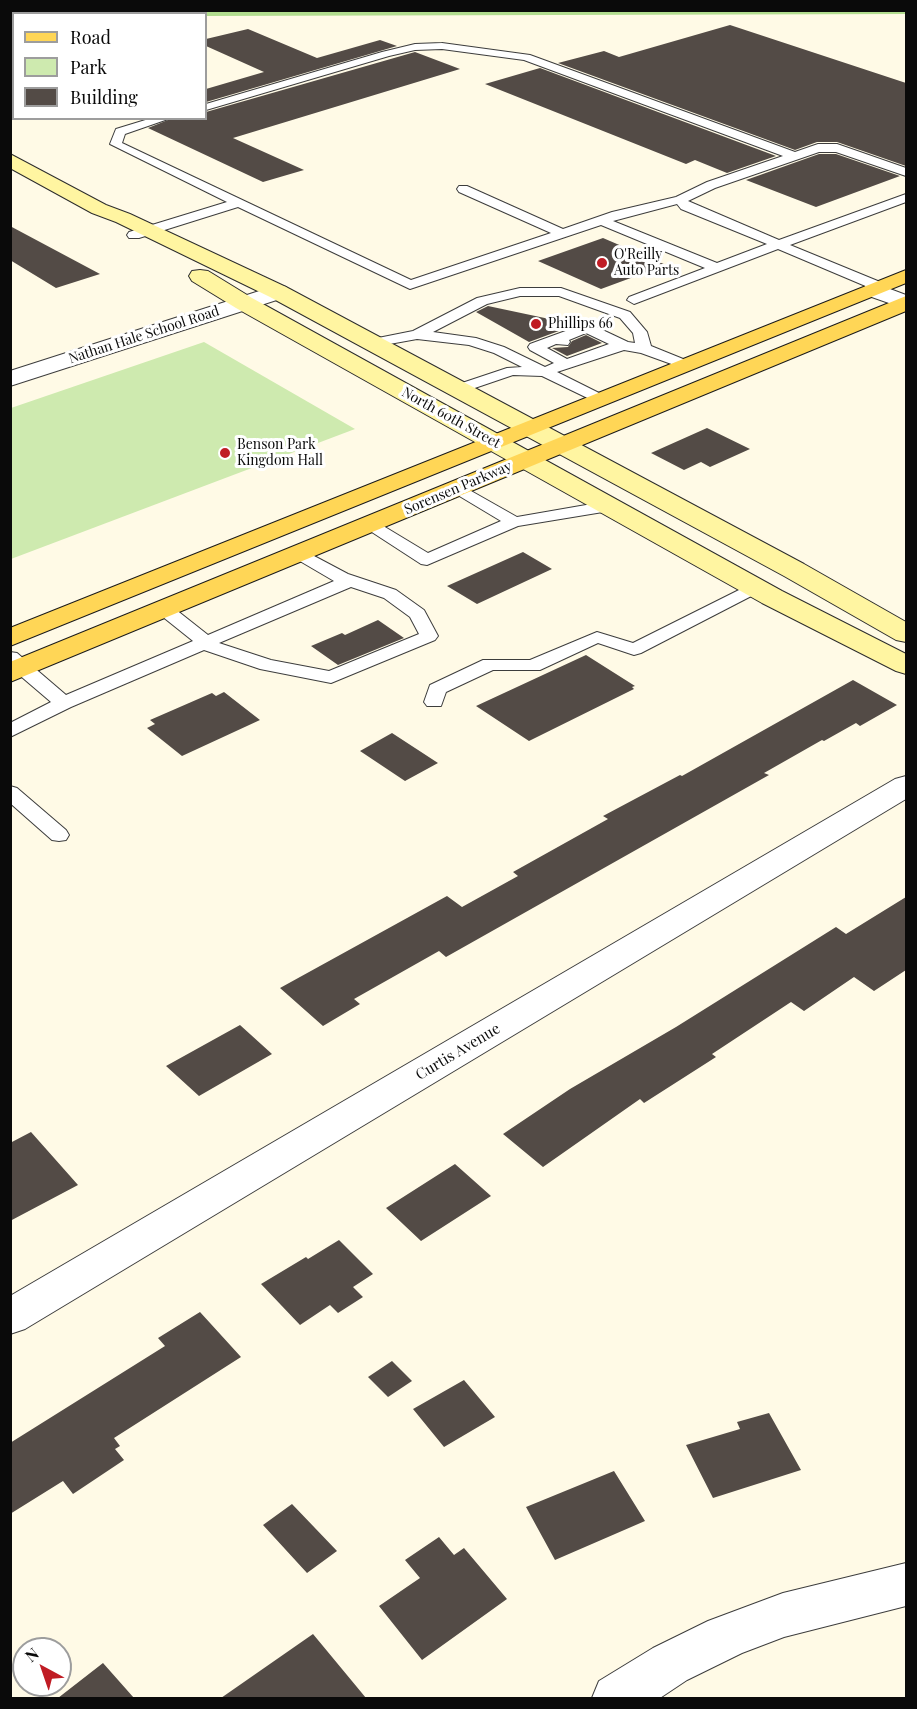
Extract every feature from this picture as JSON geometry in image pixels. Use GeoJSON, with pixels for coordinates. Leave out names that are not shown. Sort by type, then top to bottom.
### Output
{"type":"FeatureCollection","features":[{"type":"Feature","properties":{"kind":"main road","name":"North 60th Street"},"geometry":{"type":"LineString","coordinates":[[10,160],[99,209],[112,221],[278,292],[532,428],[906,634]]}},
{"type":"Feature","properties":{"kind":"main road","name":"North 60th Street"},"geometry":{"type":"LineString","coordinates":[[141,233],[244,303],[755,587],[906,665]]}},
{"type":"Feature","properties":{"kind":"main road","name":"Sorensen Parkway"},"geometry":{"type":"LineString","coordinates":[[10,638],[688,366],[897,292]]}},
{"type":"Feature","properties":{"kind":"main road","name":"Sorensen Parkway"},"geometry":{"type":"LineString","coordinates":[[15,666],[164,609],[562,445],[897,292]]}},
{"type":"Feature","properties":{"kind":"street","name":"Nathan Hale School Road"},"geometry":{"type":"LineString","coordinates":[[10,379],[278,292]]}},
{"type":"Feature","properties":{"kind":"street","name":"Curtis Avenue"},"geometry":{"type":"LineString","coordinates":[[10,1317],[906,786]]}},
{"type":"Feature","properties":{"kind":"street"},"geometry":{"type":"LineString","coordinates":[[616,1698],[670,1664],[725,1637],[783,1615],[906,1585]]}},
{"type":"Feature","properties":{"kind":"lane"},"geometry":{"type":"LineString","coordinates":[[207,106],[386,54],[414,47],[442,46],[526,57],[794,156]]}},
{"type":"Feature","properties":{"kind":"lane"},"geometry":{"type":"LineString","coordinates":[[159,120],[120,132],[116,144],[410,285],[601,220],[680,200],[711,185],[818,148],[837,147],[906,172]]}},
{"type":"Feature","properties":{"kind":"lane"},"geometry":{"type":"LineString","coordinates":[[463,189],[562,233]]}},
{"type":"Feature","properties":{"kind":"lane"},"geometry":{"type":"LineString","coordinates":[[634,300],[906,198]]}},
{"type":"Feature","properties":{"kind":"lane"},"geometry":{"type":"LineString","coordinates":[[680,200],[686,206],[897,292]]}},
{"type":"Feature","properties":{"kind":"lane"},"geometry":{"type":"LineString","coordinates":[[141,233],[238,203]]}},
{"type":"Feature","properties":{"kind":"lane"},"geometry":{"type":"LineString","coordinates":[[601,220],[716,268]]}},
{"type":"Feature","properties":{"kind":"lane"},"geometry":{"type":"LineString","coordinates":[[373,343],[417,334],[483,301],[520,292],[561,292],[625,315],[640,332],[644,349]]}},
{"type":"Feature","properties":{"kind":"lane"},"geometry":{"type":"LineString","coordinates":[[566,364],[535,347],[560,340],[587,328],[624,346],[644,349],[688,366]]}},
{"type":"Feature","properties":{"kind":"lane"},"geometry":{"type":"LineString","coordinates":[[417,334],[471,341],[499,350],[602,400]]}},
{"type":"Feature","properties":{"kind":"lane"},"geometry":{"type":"LineString","coordinates":[[458,389],[512,371],[544,372],[586,353],[624,346]]}},
{"type":"Feature","properties":{"kind":"lane"},"geometry":{"type":"LineString","coordinates":[[457,488],[513,522]]}},
{"type":"Feature","properties":{"kind":"lane"},"geometry":{"type":"LineString","coordinates":[[369,525],[427,560],[513,522],[609,506]]}},
{"type":"Feature","properties":{"kind":"lane"},"geometry":{"type":"LineString","coordinates":[[164,609],[212,648],[267,665],[331,677],[429,636],[418,614],[390,594],[349,580],[299,553]]}},
{"type":"Feature","properties":{"kind":"lane"},"geometry":{"type":"LineString","coordinates":[[10,731],[64,703],[349,580]]}},
{"type":"Feature","properties":{"kind":"lane"},"geometry":{"type":"LineString","coordinates":[[434,702],[438,689],[490,664],[533,666],[597,637],[634,649],[755,587]]}},
{"type":"Feature","properties":{"kind":"lane"},"geometry":{"type":"LineString","coordinates":[[15,666],[64,703]]}},
{"type":"Feature","properties":{"kind":"lane"},"geometry":{"type":"LineString","coordinates":[[10,792],[58,835]]}},
{"type":"Feature","properties":{"kind":"green space"},"geometry":{"type":"Polygon","coordinates":[[[11,10],[906,10],[906,14],[207,16],[207,12],[12,12],[10,16],[11,10]]]}},
{"type":"Feature","properties":{"kind":"green space"},"geometry":{"type":"Polygon","coordinates":[[[204,342],[355,429],[11,559],[11,408],[204,342]]]}},
{"type":"Feature","properties":{"kind":"building"},"geometry":{"type":"Polygon","coordinates":[[[730,25],[906,83],[906,166],[837,142],[817,142],[795,150],[558,63],[604,51],[619,57],[730,25]]]}},
{"type":"Feature","properties":{"kind":"building"},"geometry":{"type":"Polygon","coordinates":[[[248,29],[317,58],[380,40],[397,46],[207,102],[207,89],[264,72],[207,46],[207,39],[248,29]]]}},
{"type":"Feature","properties":{"kind":"building"},"geometry":{"type":"Polygon","coordinates":[[[415,52],[460,69],[233,138],[304,170],[263,182],[148,128],[168,120],[207,120],[207,112],[415,52]]]}},
{"type":"Feature","properties":{"kind":"building"},"geometry":{"type":"Polygon","coordinates":[[[540,68],[776,156],[727,173],[695,160],[686,164],[485,84],[540,68]]]}},
{"type":"Feature","properties":{"kind":"building"},"geometry":{"type":"Polygon","coordinates":[[[819,154],[836,154],[900,176],[816,207],[746,180],[819,154]]]}},
{"type":"Feature","properties":{"kind":"building"},"geometry":{"type":"Polygon","coordinates":[[[10,226],[100,274],[56,288],[10,260],[10,226]]]}},
{"type":"Feature","properties":{"kind":"building","name":"O'Reilly Auto Parts"},"geometry":{"type":"Polygon","coordinates":[[[603,238],[666,265],[601,289],[538,261],[603,238]]]}},
{"type":"Feature","properties":{"kind":"building","name":"Phillips 66"},"geometry":{"type":"Polygon","coordinates":[[[488,306],[575,325],[529,342],[476,312],[488,306]]]}},
{"type":"Feature","properties":{"kind":"building"},"geometry":{"type":"Polygon","coordinates":[[[586,335],[602,343],[567,356],[552,348],[568,347],[572,341],[586,335]]]}},
{"type":"Feature","properties":{"kind":"building"},"geometry":{"type":"Polygon","coordinates":[[[707,428],[750,449],[710,467],[701,462],[684,470],[651,453],[707,428]]]}},
{"type":"Feature","properties":{"kind":"building"},"geometry":{"type":"Polygon","coordinates":[[[523,552],[552,569],[477,604],[447,586],[523,552]]]}},
{"type":"Feature","properties":{"kind":"building"},"geometry":{"type":"Polygon","coordinates":[[[378,620],[404,638],[338,665],[311,646],[342,633],[345,635],[378,620]]]}},
{"type":"Feature","properties":{"kind":"building"},"geometry":{"type":"Polygon","coordinates":[[[586,655],[635,686],[632,687],[634,689],[529,741],[476,706],[586,655]]]}},
{"type":"Feature","properties":{"kind":"building"},"geometry":{"type":"Polygon","coordinates":[[[853,680],[897,705],[860,726],[856,723],[822,740],[764,773],[769,775],[446,957],[439,951],[354,999],[360,1004],[323,1026],[280,988],[447,896],[462,907],[518,876],[513,872],[608,819],[603,816],[682,776],[853,680]]]}},
{"type":"Feature","properties":{"kind":"building"},"geometry":{"type":"Polygon","coordinates":[[[224,692],[260,720],[182,756],[147,728],[155,724],[150,720],[212,693],[216,696],[224,692]]]}},
{"type":"Feature","properties":{"kind":"building"},"geometry":{"type":"Polygon","coordinates":[[[392,733],[438,763],[405,781],[360,751],[392,733]]]}},
{"type":"Feature","properties":{"kind":"building"},"geometry":{"type":"Polygon","coordinates":[[[906,897],[906,970],[874,991],[854,977],[804,1011],[791,1002],[712,1054],[716,1057],[644,1103],[640,1099],[543,1167],[503,1134],[570,1089],[676,1027],[836,927],[846,934],[906,897]]]}},
{"type":"Feature","properties":{"kind":"building"},"geometry":{"type":"Polygon","coordinates":[[[240,1025],[272,1054],[199,1096],[166,1066],[240,1025]]]}},
{"type":"Feature","properties":{"kind":"building"},"geometry":{"type":"Polygon","coordinates":[[[31,1132],[78,1185],[10,1221],[10,1143],[31,1132]]]}},
{"type":"Feature","properties":{"kind":"building"},"geometry":{"type":"Polygon","coordinates":[[[455,1164],[491,1196],[421,1241],[386,1208],[455,1164]]]}},
{"type":"Feature","properties":{"kind":"building"},"geometry":{"type":"Polygon","coordinates":[[[339,1240],[373,1274],[353,1287],[363,1297],[338,1313],[330,1305],[300,1325],[261,1284],[339,1240]]]}},
{"type":"Feature","properties":{"kind":"building"},"geometry":{"type":"Polygon","coordinates":[[[200,1312],[241,1357],[114,1438],[120,1446],[115,1449],[124,1460],[73,1494],[63,1481],[10,1514],[10,1443],[165,1346],[158,1338],[200,1312]]]}},
{"type":"Feature","properties":{"kind":"building"},"geometry":{"type":"Polygon","coordinates":[[[392,1361],[412,1381],[388,1397],[368,1377],[392,1361]]]}},
{"type":"Feature","properties":{"kind":"building"},"geometry":{"type":"Polygon","coordinates":[[[464,1380],[495,1417],[444,1447],[413,1409],[464,1380]]]}},
{"type":"Feature","properties":{"kind":"building"},"geometry":{"type":"Polygon","coordinates":[[[769,1413],[801,1470],[713,1498],[686,1445],[740,1429],[737,1422],[769,1413]]]}},
{"type":"Feature","properties":{"kind":"building"},"geometry":{"type":"Polygon","coordinates":[[[614,1471],[645,1521],[555,1560],[526,1507],[614,1471]]]}},
{"type":"Feature","properties":{"kind":"building"},"geometry":{"type":"Polygon","coordinates":[[[292,1504],[337,1551],[307,1573],[263,1525],[292,1504]]]}},
{"type":"Feature","properties":{"kind":"building"},"geometry":{"type":"Polygon","coordinates":[[[439,1537],[454,1555],[464,1548],[507,1599],[422,1660],[379,1606],[420,1578],[405,1560],[439,1537]]]}},
{"type":"Feature","properties":{"kind":"building"},"geometry":{"type":"Polygon","coordinates":[[[313,1634],[366,1698],[221,1698],[313,1634]]]}},
{"type":"Feature","properties":{"kind":"building"},"geometry":{"type":"Polygon","coordinates":[[[103,1663],[134,1698],[58,1698],[72,1697],[72,1687],[103,1663]]]}},
{"type":"Feature","properties":{"kind":"place","name":"O'Reilly Auto Parts"},"geometry":{"type":"Point","coordinates":[602,263]}},
{"type":"Feature","properties":{"kind":"place","name":"Phillips 66"},"geometry":{"type":"Point","coordinates":[536,324]}},
{"type":"Feature","properties":{"kind":"place","name":"Benson Park Kingdom Hall"},"geometry":{"type":"Point","coordinates":[225,453]}}]}
